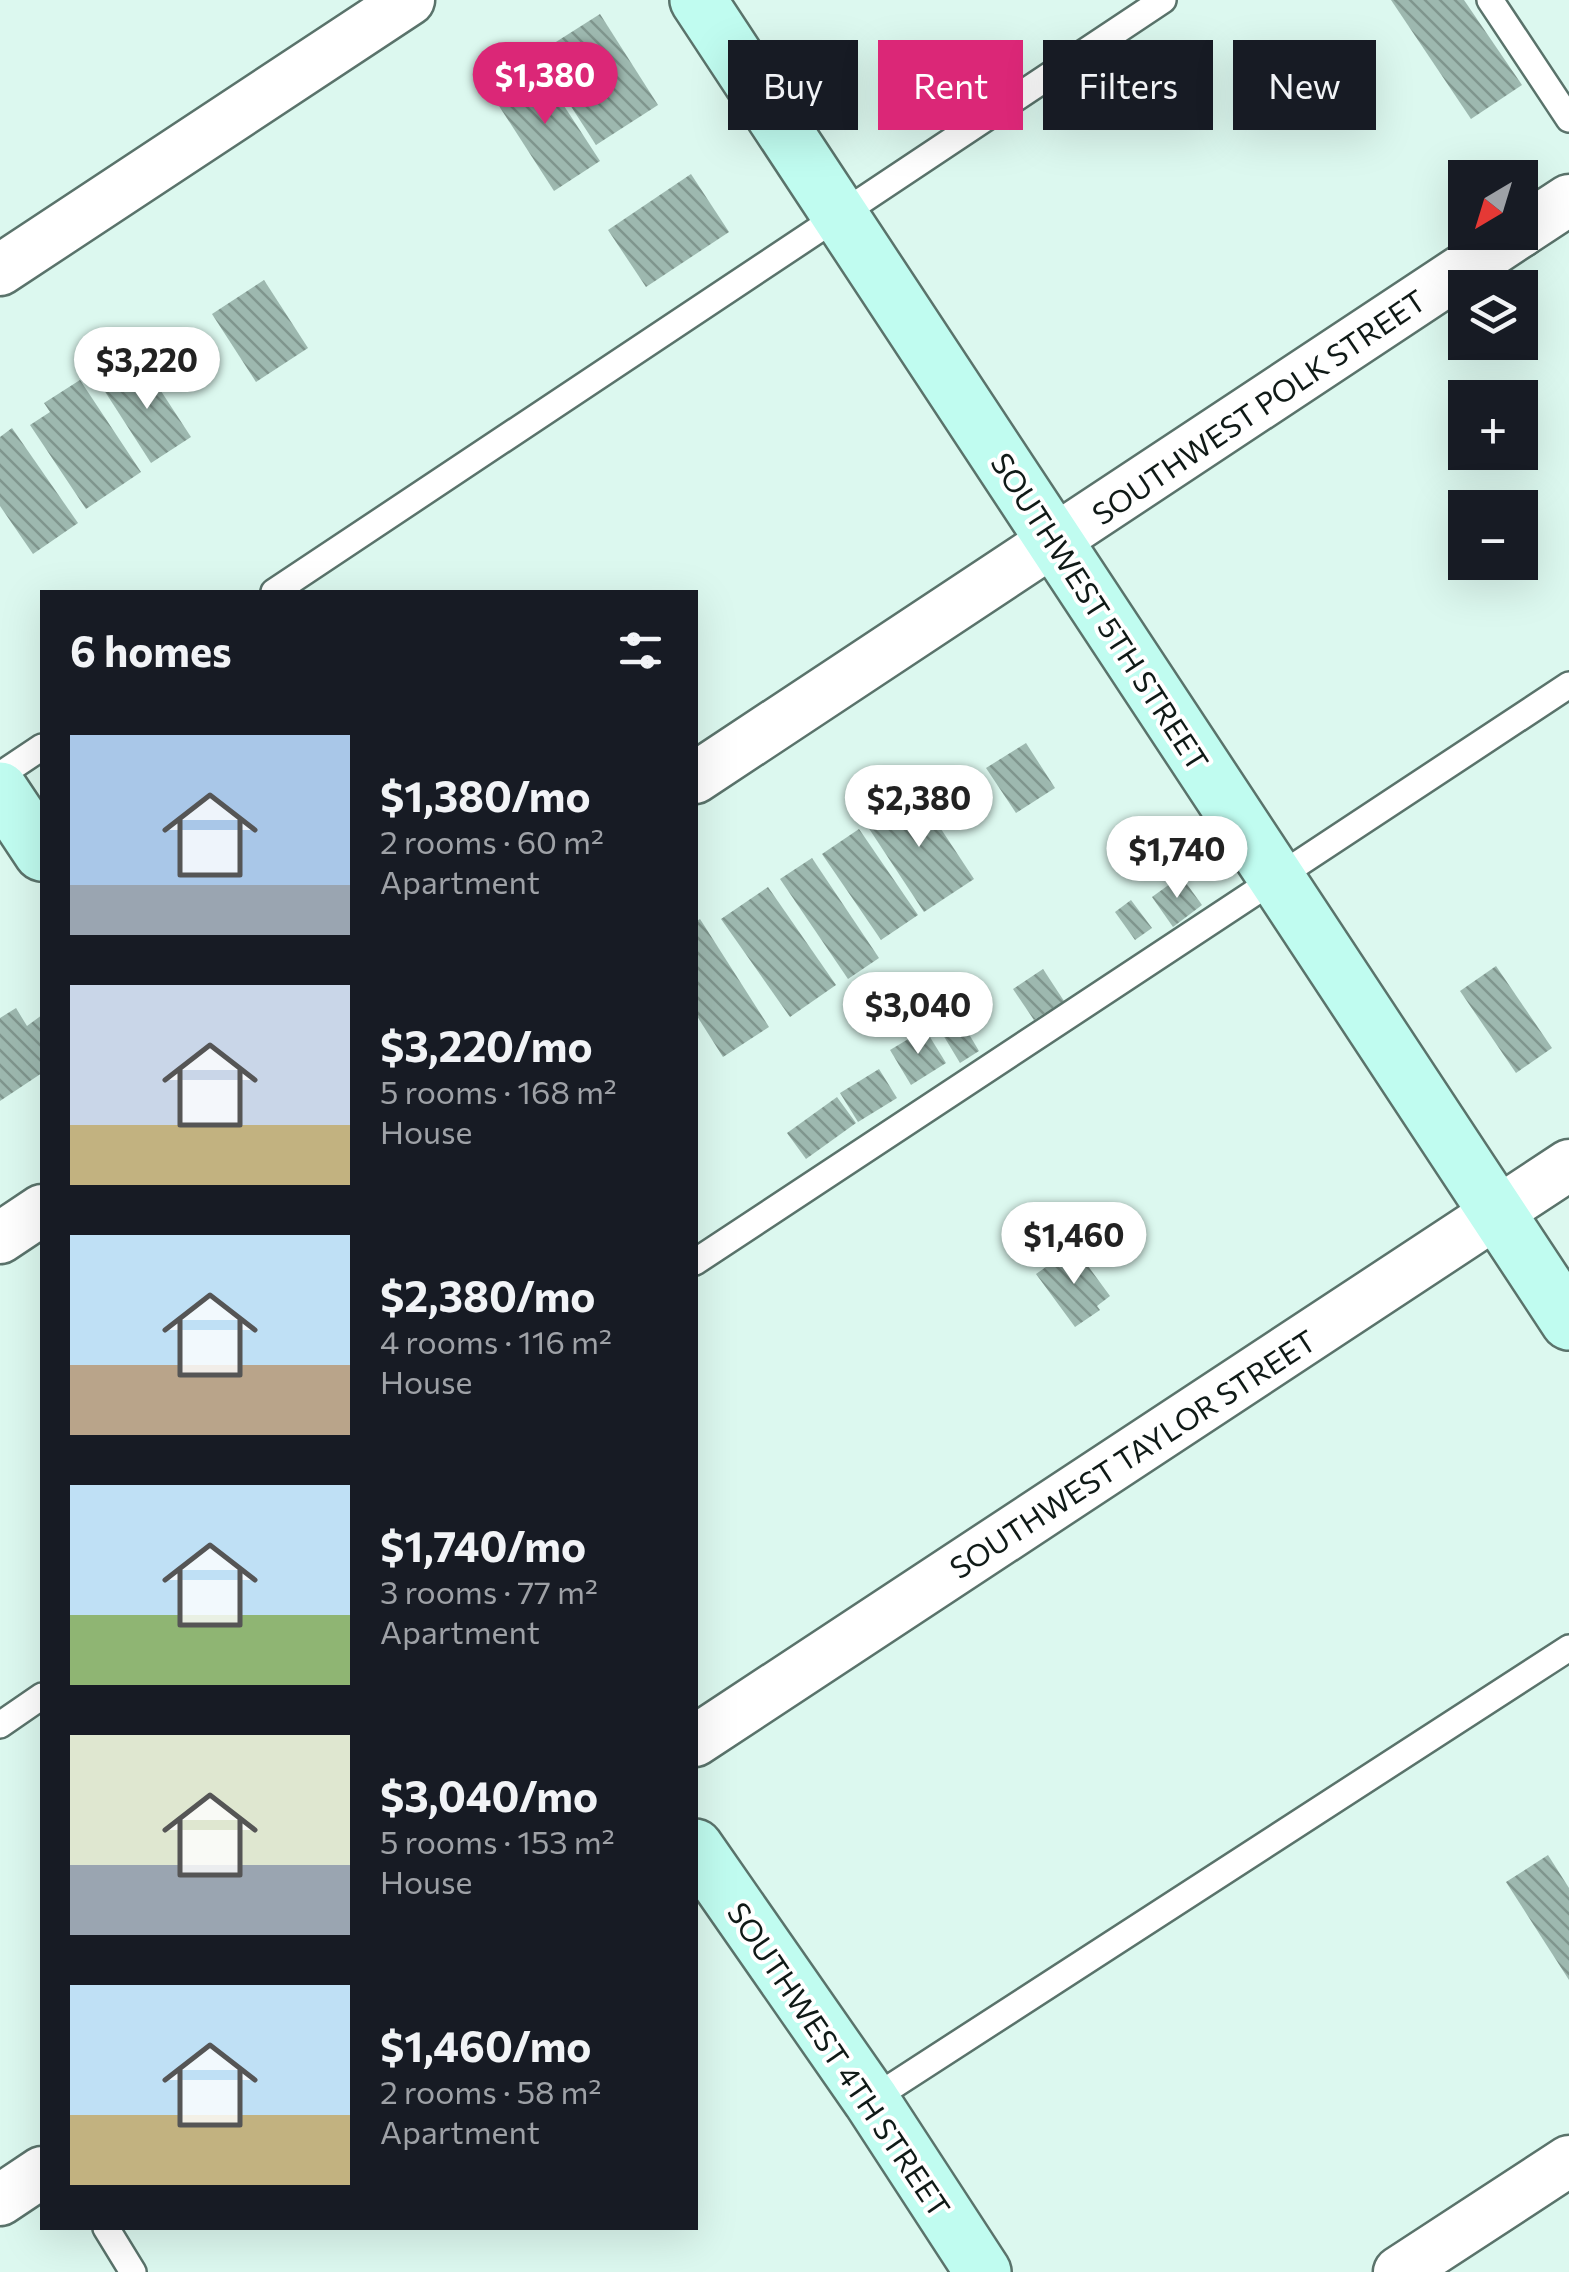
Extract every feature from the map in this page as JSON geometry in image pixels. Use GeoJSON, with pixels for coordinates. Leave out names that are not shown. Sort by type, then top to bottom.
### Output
{"type":"FeatureCollection","features":[{"type":"Feature","properties":{"kind":"street"},"geometry":{"type":"LineString","coordinates":[[0,270],[409,0]]}},
{"type":"Feature","properties":{"kind":"street","name":"SOUTHWEST 5TH STREET"},"geometry":{"type":"LineString","coordinates":[[698,0],[1569,1322]]}},
{"type":"Feature","properties":{"kind":"street","name":"SOUTHWEST POLK STREET"},"geometry":{"type":"LineString","coordinates":[[1538,220],[1569,200]]}},
{"type":"Feature","properties":{"kind":"street","name":"SOUTHWEST POLK STREET"},"geometry":{"type":"LineString","coordinates":[[698,776],[1493,250]]}},
{"type":"Feature","properties":{"kind":"street"},"geometry":{"type":"LineString","coordinates":[[0,790],[40,850]]}},
{"type":"Feature","properties":{"kind":"street","name":"SOUTHWEST TAYLOR STREET"},"geometry":{"type":"LineString","coordinates":[[698,1739],[1569,1164]]}},
{"type":"Feature","properties":{"kind":"street"},"geometry":{"type":"LineString","coordinates":[[0,1238],[40,1211]]}},
{"type":"Feature","properties":{"kind":"street","name":"SOUTHWEST 4TH STREET"},"geometry":{"type":"LineString","coordinates":[[698,1851],[871,2100],[983,2272]]}},
{"type":"Feature","properties":{"kind":"street"},"geometry":{"type":"LineString","coordinates":[[1399,2272],[1569,2161]]}},
{"type":"Feature","properties":{"kind":"street"},"geometry":{"type":"LineString","coordinates":[[0,2200],[40,2173]]}},
{"type":"Feature","properties":{"kind":"lane"},"geometry":{"type":"LineString","coordinates":[[277,590],[1164,0]]}},
{"type":"Feature","properties":{"kind":"lane"},"geometry":{"type":"LineString","coordinates":[[1490,0],[1569,120]]}},
{"type":"Feature","properties":{"kind":"lane"},"geometry":{"type":"LineString","coordinates":[[698,1260],[1569,685]]}},
{"type":"Feature","properties":{"kind":"lane"},"geometry":{"type":"LineString","coordinates":[[0,775],[40,747]]}},
{"type":"Feature","properties":{"kind":"lane"},"geometry":{"type":"LineString","coordinates":[[871,2100],[1569,1648]]}},
{"type":"Feature","properties":{"kind":"lane"},"geometry":{"type":"LineString","coordinates":[[0,1725],[40,1697]]}},
{"type":"Feature","properties":{"kind":"lane"},"geometry":{"type":"LineString","coordinates":[[107,2230],[133,2272]]}},
{"type":"Feature","properties":{"kind":"building"},"geometry":{"type":"Polygon","coordinates":[[[1391,0],[1464,0],[1522,85],[1471,119],[1391,0]]]}},
{"type":"Feature","properties":{"kind":"building"},"geometry":{"type":"Polygon","coordinates":[[[600,14],[658,105],[596,145],[537,54],[600,14]]]}},
{"type":"Feature","properties":{"kind":"building"},"geometry":{"type":"Polygon","coordinates":[[[536,63],[600,161],[554,191],[490,92],[536,63]]]}},
{"type":"Feature","properties":{"kind":"building"},"geometry":{"type":"Polygon","coordinates":[[[691,174],[729,232],[646,287],[608,230],[691,174]]]}},
{"type":"Feature","properties":{"kind":"building"},"geometry":{"type":"Polygon","coordinates":[[[264,280],[308,348],[256,382],[212,314],[264,280]]]}},
{"type":"Feature","properties":{"kind":"building"},"geometry":{"type":"Polygon","coordinates":[[[142,362],[191,437],[151,463],[102,387],[142,362]]]}},
{"type":"Feature","properties":{"kind":"building"},"geometry":{"type":"Polygon","coordinates":[[[80,380],[141,472],[86,509],[30,425],[50,412],[44,403],[80,380]]]}},
{"type":"Feature","properties":{"kind":"building"},"geometry":{"type":"Polygon","coordinates":[[[12,428],[78,523],[33,554],[0,506],[0,437],[12,428]]]}},
{"type":"Feature","properties":{"kind":"building"},"geometry":{"type":"Polygon","coordinates":[[[1026,743],[1055,788],[1016,813],[986,768],[1026,743]]]}},
{"type":"Feature","properties":{"kind":"building"},"geometry":{"type":"Polygon","coordinates":[[[914,788],[974,879],[924,912],[864,821],[914,788]]]}},
{"type":"Feature","properties":{"kind":"building"},"geometry":{"type":"Polygon","coordinates":[[[859,829],[918,915],[881,940],[822,854],[859,829]]]}},
{"type":"Feature","properties":{"kind":"building"},"geometry":{"type":"Polygon","coordinates":[[[812,858],[879,958],[848,979],[780,879],[812,858]]]}},
{"type":"Feature","properties":{"kind":"building"},"geometry":{"type":"Polygon","coordinates":[[[1181,876],[1202,905],[1173,927],[1152,897],[1181,876]]]}},
{"type":"Feature","properties":{"kind":"building"},"geometry":{"type":"Polygon","coordinates":[[[768,887],[836,985],[790,1017],[721,919],[768,887]]]}},
{"type":"Feature","properties":{"kind":"building"},"geometry":{"type":"Polygon","coordinates":[[[1131,900],[1152,928],[1135,940],[1115,912],[1131,900]]]}},
{"type":"Feature","properties":{"kind":"building"},"geometry":{"type":"Polygon","coordinates":[[[698,920],[769,1027],[723,1057],[698,1018],[698,920]]]}},
{"type":"Feature","properties":{"kind":"building"},"geometry":{"type":"Polygon","coordinates":[[[1496,966],[1552,1048],[1516,1073],[1460,991],[1496,966]]]}},
{"type":"Feature","properties":{"kind":"building"},"geometry":{"type":"Polygon","coordinates":[[[1043,969],[1064,1001],[1034,1020],[1013,989],[1043,969]]]}},
{"type":"Feature","properties":{"kind":"building"},"geometry":{"type":"Polygon","coordinates":[[[16,1008],[27,1026],[40,1016],[40,1074],[0,1101],[0,1018],[16,1008]]]}},
{"type":"Feature","properties":{"kind":"building"},"geometry":{"type":"Polygon","coordinates":[[[954,1009],[979,1051],[960,1063],[934,1020],[954,1009]]]}},
{"type":"Feature","properties":{"kind":"building"},"geometry":{"type":"Polygon","coordinates":[[[925,1029],[946,1063],[911,1085],[890,1050],[925,1029]]]}},
{"type":"Feature","properties":{"kind":"building"},"geometry":{"type":"Polygon","coordinates":[[[879,1069],[897,1098],[858,1122],[840,1093],[879,1069]]]}},
{"type":"Feature","properties":{"kind":"building"},"geometry":{"type":"Polygon","coordinates":[[[837,1097],[856,1123],[806,1159],[787,1133],[837,1097]]]}},
{"type":"Feature","properties":{"kind":"building"},"geometry":{"type":"Polygon","coordinates":[[[1074,1247],[1110,1296],[1097,1306],[1100,1310],[1075,1327],[1036,1274],[1074,1247]]]}},
{"type":"Feature","properties":{"kind":"building"},"geometry":{"type":"Polygon","coordinates":[[[1548,1855],[1569,1888],[1569,1980],[1506,1882],[1548,1855]]]}}]}
